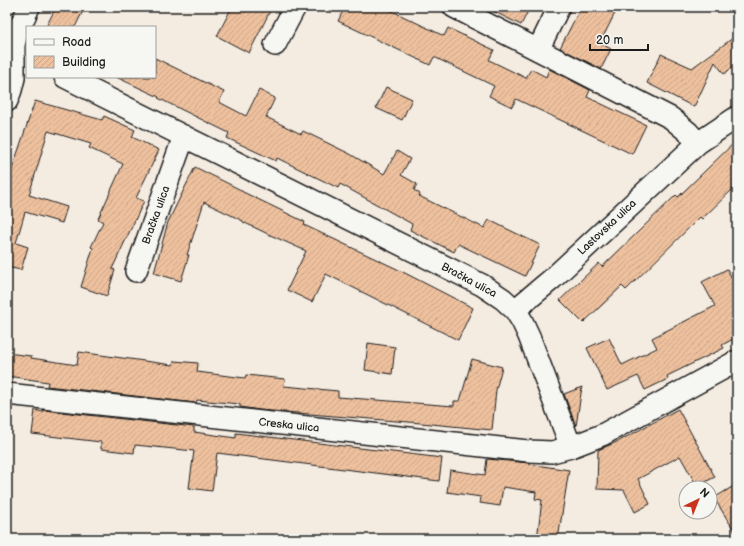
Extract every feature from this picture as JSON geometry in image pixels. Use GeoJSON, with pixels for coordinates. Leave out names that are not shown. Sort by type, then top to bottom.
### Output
{"type":"FeatureCollection","features":[{"type":"Feature","properties":{"kind":"street"},"geometry":{"type":"LineString","coordinates":[[7,101],[14,78],[17,33],[30,7]]}},
{"type":"Feature","properties":{"kind":"street"},"geometry":{"type":"LineString","coordinates":[[275,45],[295,7]]}},
{"type":"Feature","properties":{"kind":"street"},"geometry":{"type":"LineString","coordinates":[[454,7],[671,118],[688,132],[698,143]]}},
{"type":"Feature","properties":{"kind":"street"},"geometry":{"type":"LineString","coordinates":[[538,50],[560,7]]}},
{"type":"Feature","properties":{"kind":"street","name":"Bračka ulica"},"geometry":{"type":"LineString","coordinates":[[67,78],[482,285],[503,299],[515,310],[529,336],[571,447]]}},
{"type":"Feature","properties":{"kind":"street","name":"Lastovska ulica"},"geometry":{"type":"LineString","coordinates":[[515,310],[552,280],[698,143],[737,117]]}},
{"type":"Feature","properties":{"kind":"street","name":"Bračka ulica"},"geometry":{"type":"LineString","coordinates":[[136,270],[184,136]]}},
{"type":"Feature","properties":{"kind":"street"},"geometry":{"type":"LineString","coordinates":[[571,447],[602,435],[737,361]]}},
{"type":"Feature","properties":{"kind":"street","name":"Creska ulica"},"geometry":{"type":"LineString","coordinates":[[7,394],[528,451],[552,452],[571,447]]}},
{"type":"Feature","properties":{"kind":"building"},"geometry":{"type":"Polygon","coordinates":[[[56,7],[85,7],[76,26],[46,26],[56,7]]]}},
{"type":"Feature","properties":{"kind":"building"},"geometry":{"type":"Polygon","coordinates":[[[232,7],[272,7],[249,53],[217,36],[232,7]]]}},
{"type":"Feature","properties":{"kind":"building"},"geometry":{"type":"Polygon","coordinates":[[[345,7],[384,7],[444,36],[448,28],[494,50],[489,60],[526,78],[531,69],[546,77],[549,69],[590,90],[587,97],[646,125],[632,154],[516,99],[512,107],[489,96],[494,86],[434,57],[430,65],[338,21],[345,7]]]}},
{"type":"Feature","properties":{"kind":"building"},"geometry":{"type":"Polygon","coordinates":[[[485,7],[530,7],[521,25],[485,7]]]}},
{"type":"Feature","properties":{"kind":"building"},"geometry":{"type":"Polygon","coordinates":[[[581,7],[618,7],[600,43],[611,49],[601,69],[560,48],[581,7]]]}},
{"type":"Feature","properties":{"kind":"building"},"geometry":{"type":"Polygon","coordinates":[[[737,35],[737,64],[724,74],[715,62],[694,107],[647,83],[661,54],[692,68],[737,35]]]}},
{"type":"Feature","properties":{"kind":"building"},"geometry":{"type":"Polygon","coordinates":[[[156,58],[224,92],[219,102],[246,116],[259,90],[275,98],[266,117],[301,134],[303,131],[350,154],[384,174],[397,151],[410,159],[401,175],[417,184],[414,190],[420,194],[419,196],[484,228],[489,220],[540,245],[525,276],[458,244],[454,252],[410,230],[412,224],[340,184],[338,188],[277,158],[276,161],[227,138],[229,133],[158,98],[159,97],[118,78],[156,78],[156,58]]]}},
{"type":"Feature","properties":{"kind":"building"},"geometry":{"type":"Polygon","coordinates":[[[386,87],[412,99],[402,120],[376,108],[386,87]]]}},
{"type":"Feature","properties":{"kind":"building"},"geometry":{"type":"Polygon","coordinates":[[[35,101],[102,120],[104,116],[135,130],[132,137],[159,150],[136,198],[144,201],[112,269],[115,270],[107,296],[81,287],[93,248],[91,247],[103,222],[98,219],[123,164],[89,148],[91,144],[48,131],[29,195],[67,207],[62,223],[25,212],[16,243],[28,247],[21,270],[7,267],[7,184],[35,101]]]}},
{"type":"Feature","properties":{"kind":"building"},"geometry":{"type":"Polygon","coordinates":[[[737,140],[737,185],[702,219],[700,217],[626,290],[622,286],[583,323],[560,300],[599,263],[602,267],[676,195],[678,197],[737,140]]]}},
{"type":"Feature","properties":{"kind":"building"},"geometry":{"type":"Polygon","coordinates":[[[195,167],[305,222],[304,225],[397,269],[473,308],[458,340],[326,274],[312,302],[287,290],[306,251],[204,202],[187,255],[189,255],[181,281],[154,273],[168,222],[195,167]]]}},
{"type":"Feature","properties":{"kind":"building"},"geometry":{"type":"Polygon","coordinates":[[[727,269],[737,288],[737,337],[722,345],[724,348],[667,376],[668,379],[645,390],[638,376],[607,390],[587,348],[609,338],[622,365],[657,348],[652,338],[715,306],[702,282],[727,269]]]}},
{"type":"Feature","properties":{"kind":"building"},"geometry":{"type":"Polygon","coordinates":[[[368,343],[395,347],[392,374],[365,370],[368,343]]]}},
{"type":"Feature","properties":{"kind":"building"},"geometry":{"type":"Polygon","coordinates":[[[79,352],[173,365],[174,361],[198,363],[197,372],[245,378],[246,375],[285,379],[284,386],[338,391],[338,397],[454,406],[454,401],[460,401],[472,359],[502,367],[496,390],[492,430],[260,410],[240,407],[240,404],[197,400],[196,403],[47,386],[48,382],[7,376],[7,353],[77,365],[79,352]]]}},
{"type":"Feature","properties":{"kind":"building"},"geometry":{"type":"Polygon","coordinates":[[[582,387],[576,426],[564,394],[582,387]]]}},
{"type":"Feature","properties":{"kind":"building"},"geometry":{"type":"Polygon","coordinates":[[[678,409],[715,477],[709,480],[694,480],[680,456],[638,479],[650,504],[635,512],[624,490],[597,489],[598,450],[619,441],[678,409]]]}},
{"type":"Feature","properties":{"kind":"building"},"geometry":{"type":"Polygon","coordinates":[[[35,410],[194,427],[194,432],[236,438],[236,433],[442,458],[439,481],[217,453],[212,491],[189,488],[194,451],[135,445],[134,453],[101,449],[101,442],[32,434],[35,410]]]}},
{"type":"Feature","properties":{"kind":"building"},"geometry":{"type":"Polygon","coordinates":[[[487,459],[529,463],[569,470],[558,539],[537,539],[542,500],[535,499],[536,492],[503,487],[500,506],[480,503],[481,497],[447,492],[450,470],[485,475],[487,459]]]}},
{"type":"Feature","properties":{"kind":"building"},"geometry":{"type":"Polygon","coordinates":[[[737,484],[737,535],[718,504],[718,496],[737,484]]]}}]}
